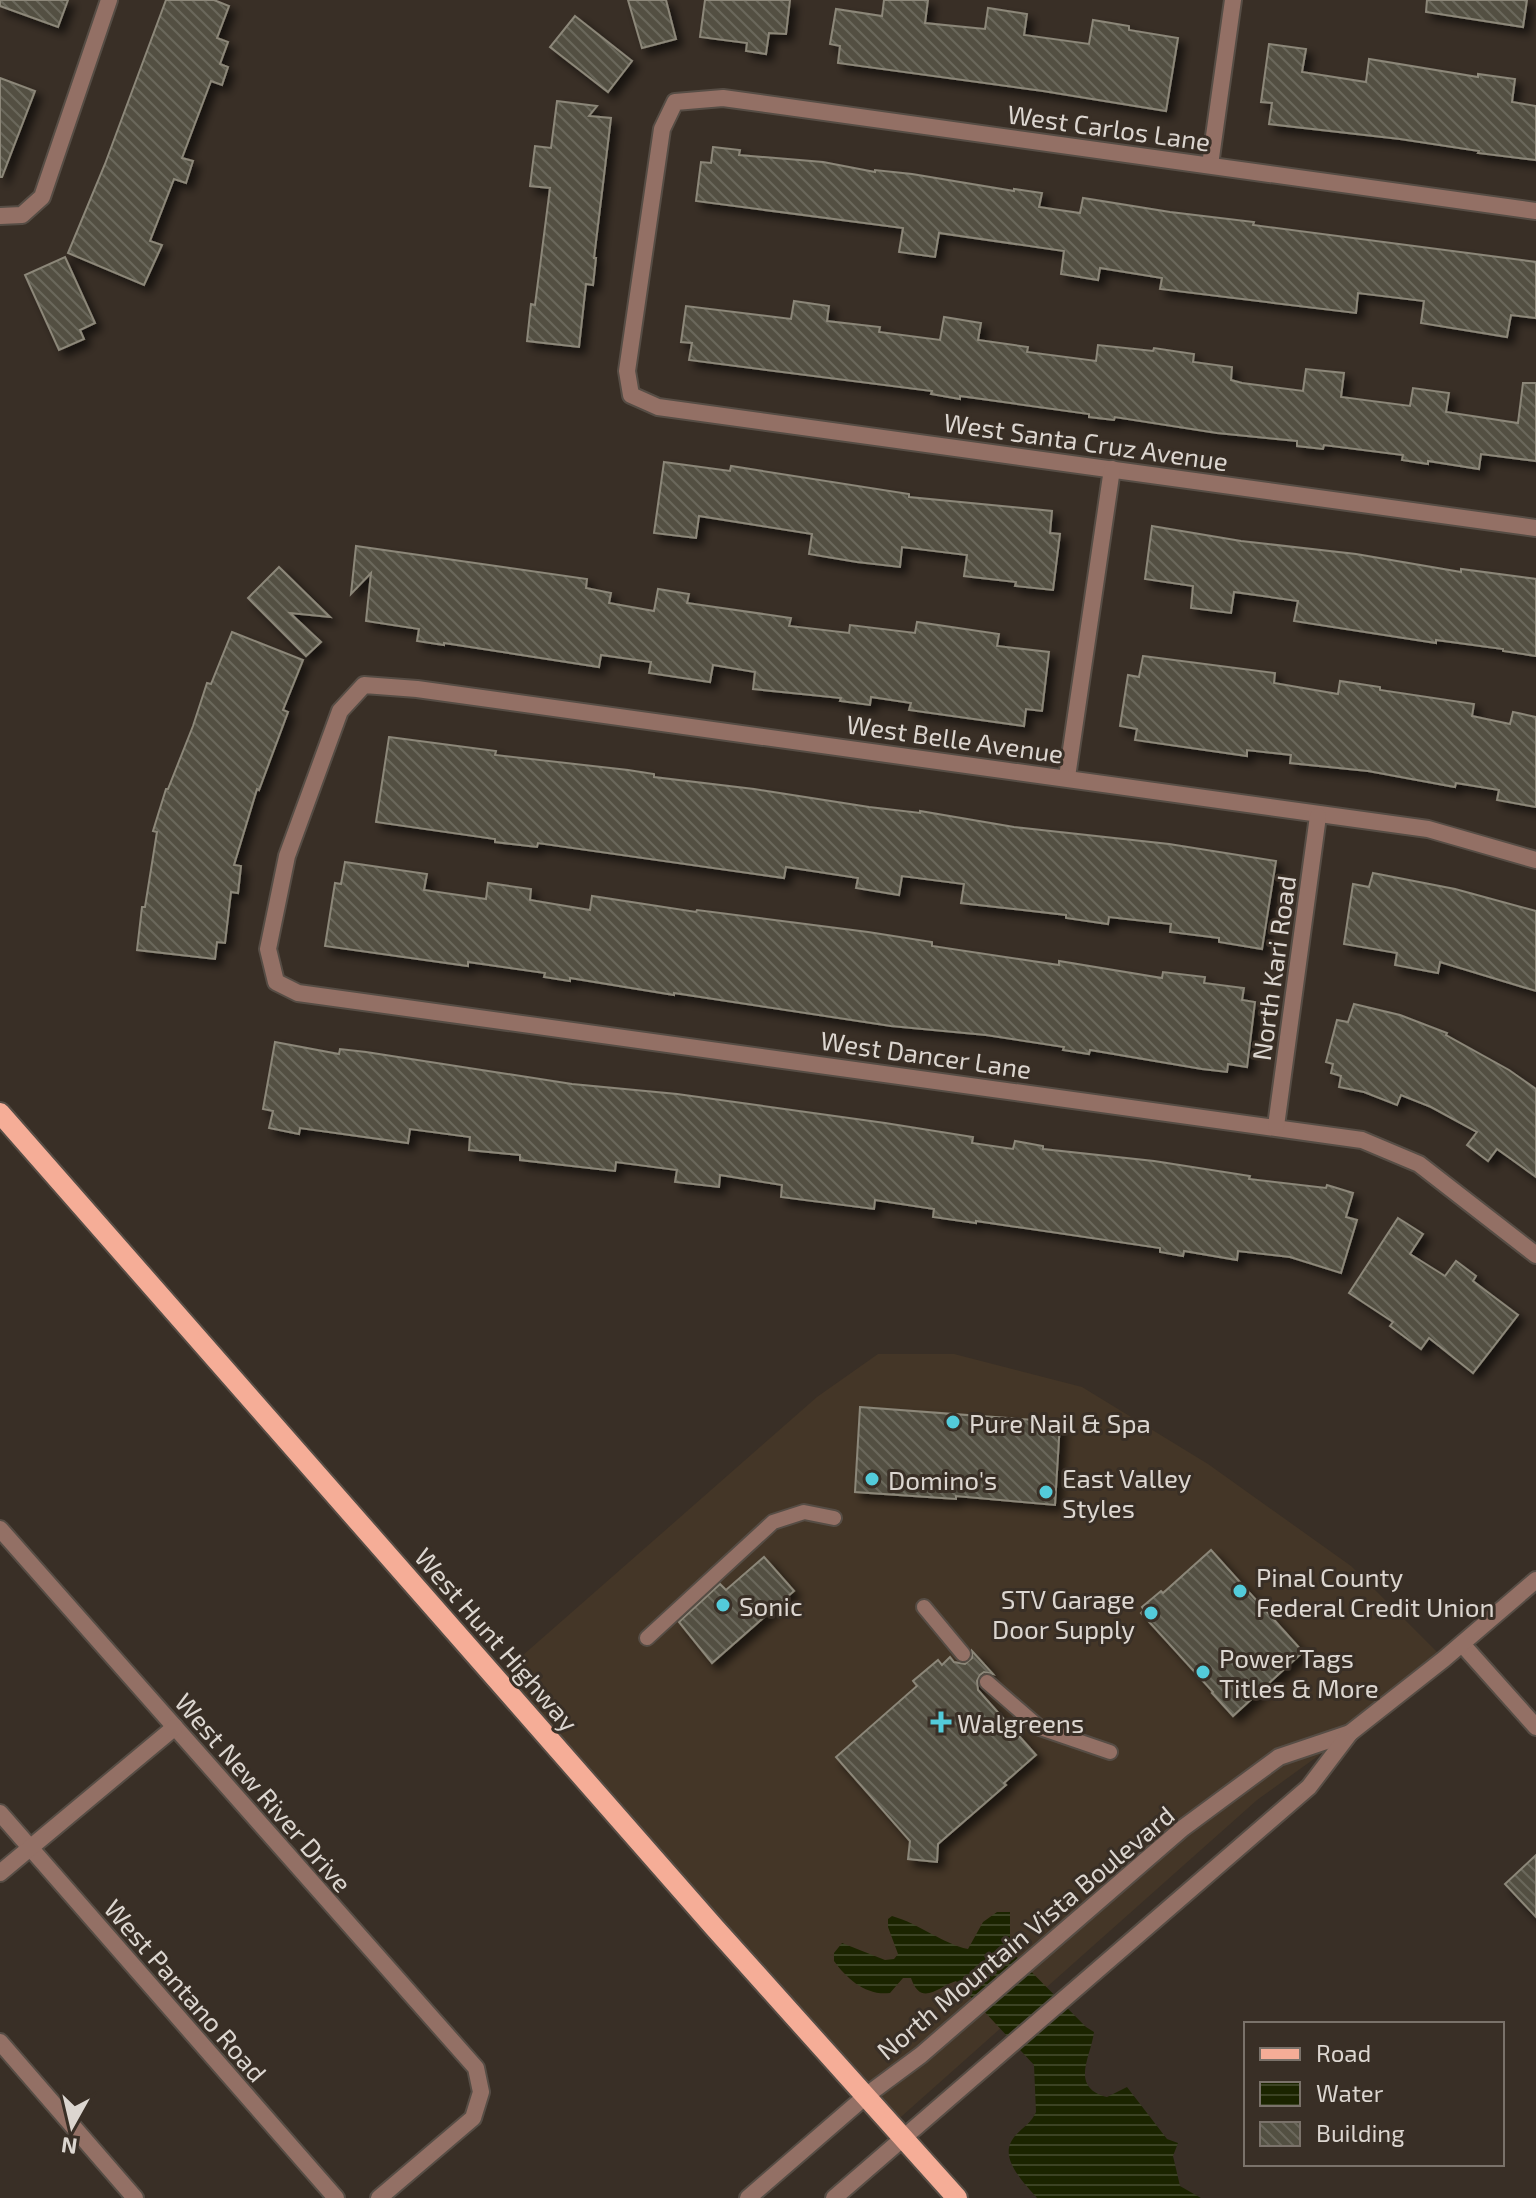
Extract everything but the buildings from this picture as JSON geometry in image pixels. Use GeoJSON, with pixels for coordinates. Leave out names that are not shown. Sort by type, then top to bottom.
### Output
{"type":"FeatureCollection","features":[{"type":"Feature","properties":{"kind":"main road","name":"West Hunt Highway"},"geometry":{"type":"LineString","coordinates":[[0,1113],[714,1927],[957,2198]]}},
{"type":"Feature","properties":{"kind":"street"},"geometry":{"type":"LineString","coordinates":[[0,216],[22,215],[42,197],[109,0]]}},
{"type":"Feature","properties":{"kind":"street"},"geometry":{"type":"LineString","coordinates":[[1210,165],[1233,0]]}},
{"type":"Feature","properties":{"kind":"street","name":"West Carlos Lane"},"geometry":{"type":"LineString","coordinates":[[631,395],[627,371],[662,129],[675,102],[723,98],[1536,211]]}},
{"type":"Feature","properties":{"kind":"street","name":"West Santa Cruz Avenue"},"geometry":{"type":"LineString","coordinates":[[631,395],[658,407],[1536,528]]}},
{"type":"Feature","properties":{"kind":"street"},"geometry":{"type":"LineString","coordinates":[[1067,777],[1112,469]]}},
{"type":"Feature","properties":{"kind":"street","name":"West Belle Avenue"},"geometry":{"type":"LineString","coordinates":[[276,982],[268,949],[287,856],[340,711],[364,685],[433,691],[1428,829],[1536,860]]}},
{"type":"Feature","properties":{"kind":"street","name":"North Kari Road"},"geometry":{"type":"LineString","coordinates":[[1276,1126],[1318,816]]}},
{"type":"Feature","properties":{"kind":"street","name":"West Dancer Lane"},"geometry":{"type":"LineString","coordinates":[[276,982],[298,993],[1362,1140],[1419,1164],[1536,1255]]}},
{"type":"Feature","properties":{"kind":"street","name":"West New River Drive"},"geometry":{"type":"LineString","coordinates":[[0,1529],[476,2068],[481,2092],[473,2118],[379,2198]]}},
{"type":"Feature","properties":{"kind":"street","name":"North Mountain Vista Boulevard"},"geometry":{"type":"LineString","coordinates":[[834,2198],[1309,1787],[1350,1733],[1462,1644],[1536,1580]]}},
{"type":"Feature","properties":{"kind":"street"},"geometry":{"type":"LineString","coordinates":[[1462,1644],[1536,1727]]}},
{"type":"Feature","properties":{"kind":"street"},"geometry":{"type":"LineString","coordinates":[[0,1873],[175,1727]]}},
{"type":"Feature","properties":{"kind":"street","name":"North Mountain Vista Boulevard"},"geometry":{"type":"LineString","coordinates":[[748,2198],[867,2095],[921,2055],[1182,1830],[1279,1757],[1350,1733]]}},
{"type":"Feature","properties":{"kind":"street","name":"West Pantano Road"},"geometry":{"type":"LineString","coordinates":[[0,1813],[336,2198]]}},
{"type":"Feature","properties":{"kind":"street"},"geometry":{"type":"LineString","coordinates":[[0,2042],[135,2198]]}},
{"type":"Feature","properties":{"kind":"lane"},"geometry":{"type":"LineString","coordinates":[[647,1638],[773,1522],[804,1512],[834,1518]]}},
{"type":"Feature","properties":{"kind":"lane"},"geometry":{"type":"LineString","coordinates":[[924,1607],[963,1654]]}},
{"type":"Feature","properties":{"kind":"lane"},"geometry":{"type":"LineString","coordinates":[[987,1682],[1040,1728],[1110,1752]]}},
{"type":"Feature","properties":{"kind":"shaded area"},"geometry":{"type":"Polygon","coordinates":[[[878,1354],[954,1354],[1082,1387],[1208,1464],[1351,1566],[1444,1659],[1350,1733],[1257,1800],[893,2124],[497,1678],[817,1397],[878,1354]]]}},
{"type":"Feature","properties":{"kind":"water"},"geometry":{"type":"Polygon","coordinates":[[[997,1912],[1010,1912],[1010,1939],[1005,1945],[1094,2032],[1085,2070],[1089,2086],[1107,2097],[1127,2087],[1167,2139],[1178,2143],[1173,2156],[1180,2186],[1201,2198],[1037,2198],[1016,2172],[1009,2157],[1011,2142],[1036,2112],[1034,2065],[956,1981],[925,1993],[915,1987],[911,1978],[903,1978],[890,1993],[873,1992],[858,1985],[834,1961],[834,1953],[842,1943],[885,1960],[894,1959],[898,1954],[888,1927],[888,1919],[892,1916],[968,1949],[983,1922],[997,1912]]]}},
{"type":"Feature","properties":{"kind":"place","name":"Pure Nail & Spa"},"geometry":{"type":"Point","coordinates":[953,1422]}},
{"type":"Feature","properties":{"kind":"place","name":"Domino's"},"geometry":{"type":"Point","coordinates":[872,1479]}},
{"type":"Feature","properties":{"kind":"place","name":"East Valley Styles"},"geometry":{"type":"Point","coordinates":[1046,1492]}},
{"type":"Feature","properties":{"kind":"place","name":"Pinal County Federal Credit Union"},"geometry":{"type":"Point","coordinates":[1240,1591]}},
{"type":"Feature","properties":{"kind":"place","name":"Sonic"},"geometry":{"type":"Point","coordinates":[723,1605]}},
{"type":"Feature","properties":{"kind":"place","name":"STV Garage Door Supply"},"geometry":{"type":"Point","coordinates":[1151,1613]}},
{"type":"Feature","properties":{"kind":"place","name":"Power Tags Titles & More"},"geometry":{"type":"Point","coordinates":[1203,1672]}},
{"type":"Feature","properties":{"kind":"place","name":"Walgreens"},"geometry":{"type":"Point","coordinates":[941,1722]}}]}
